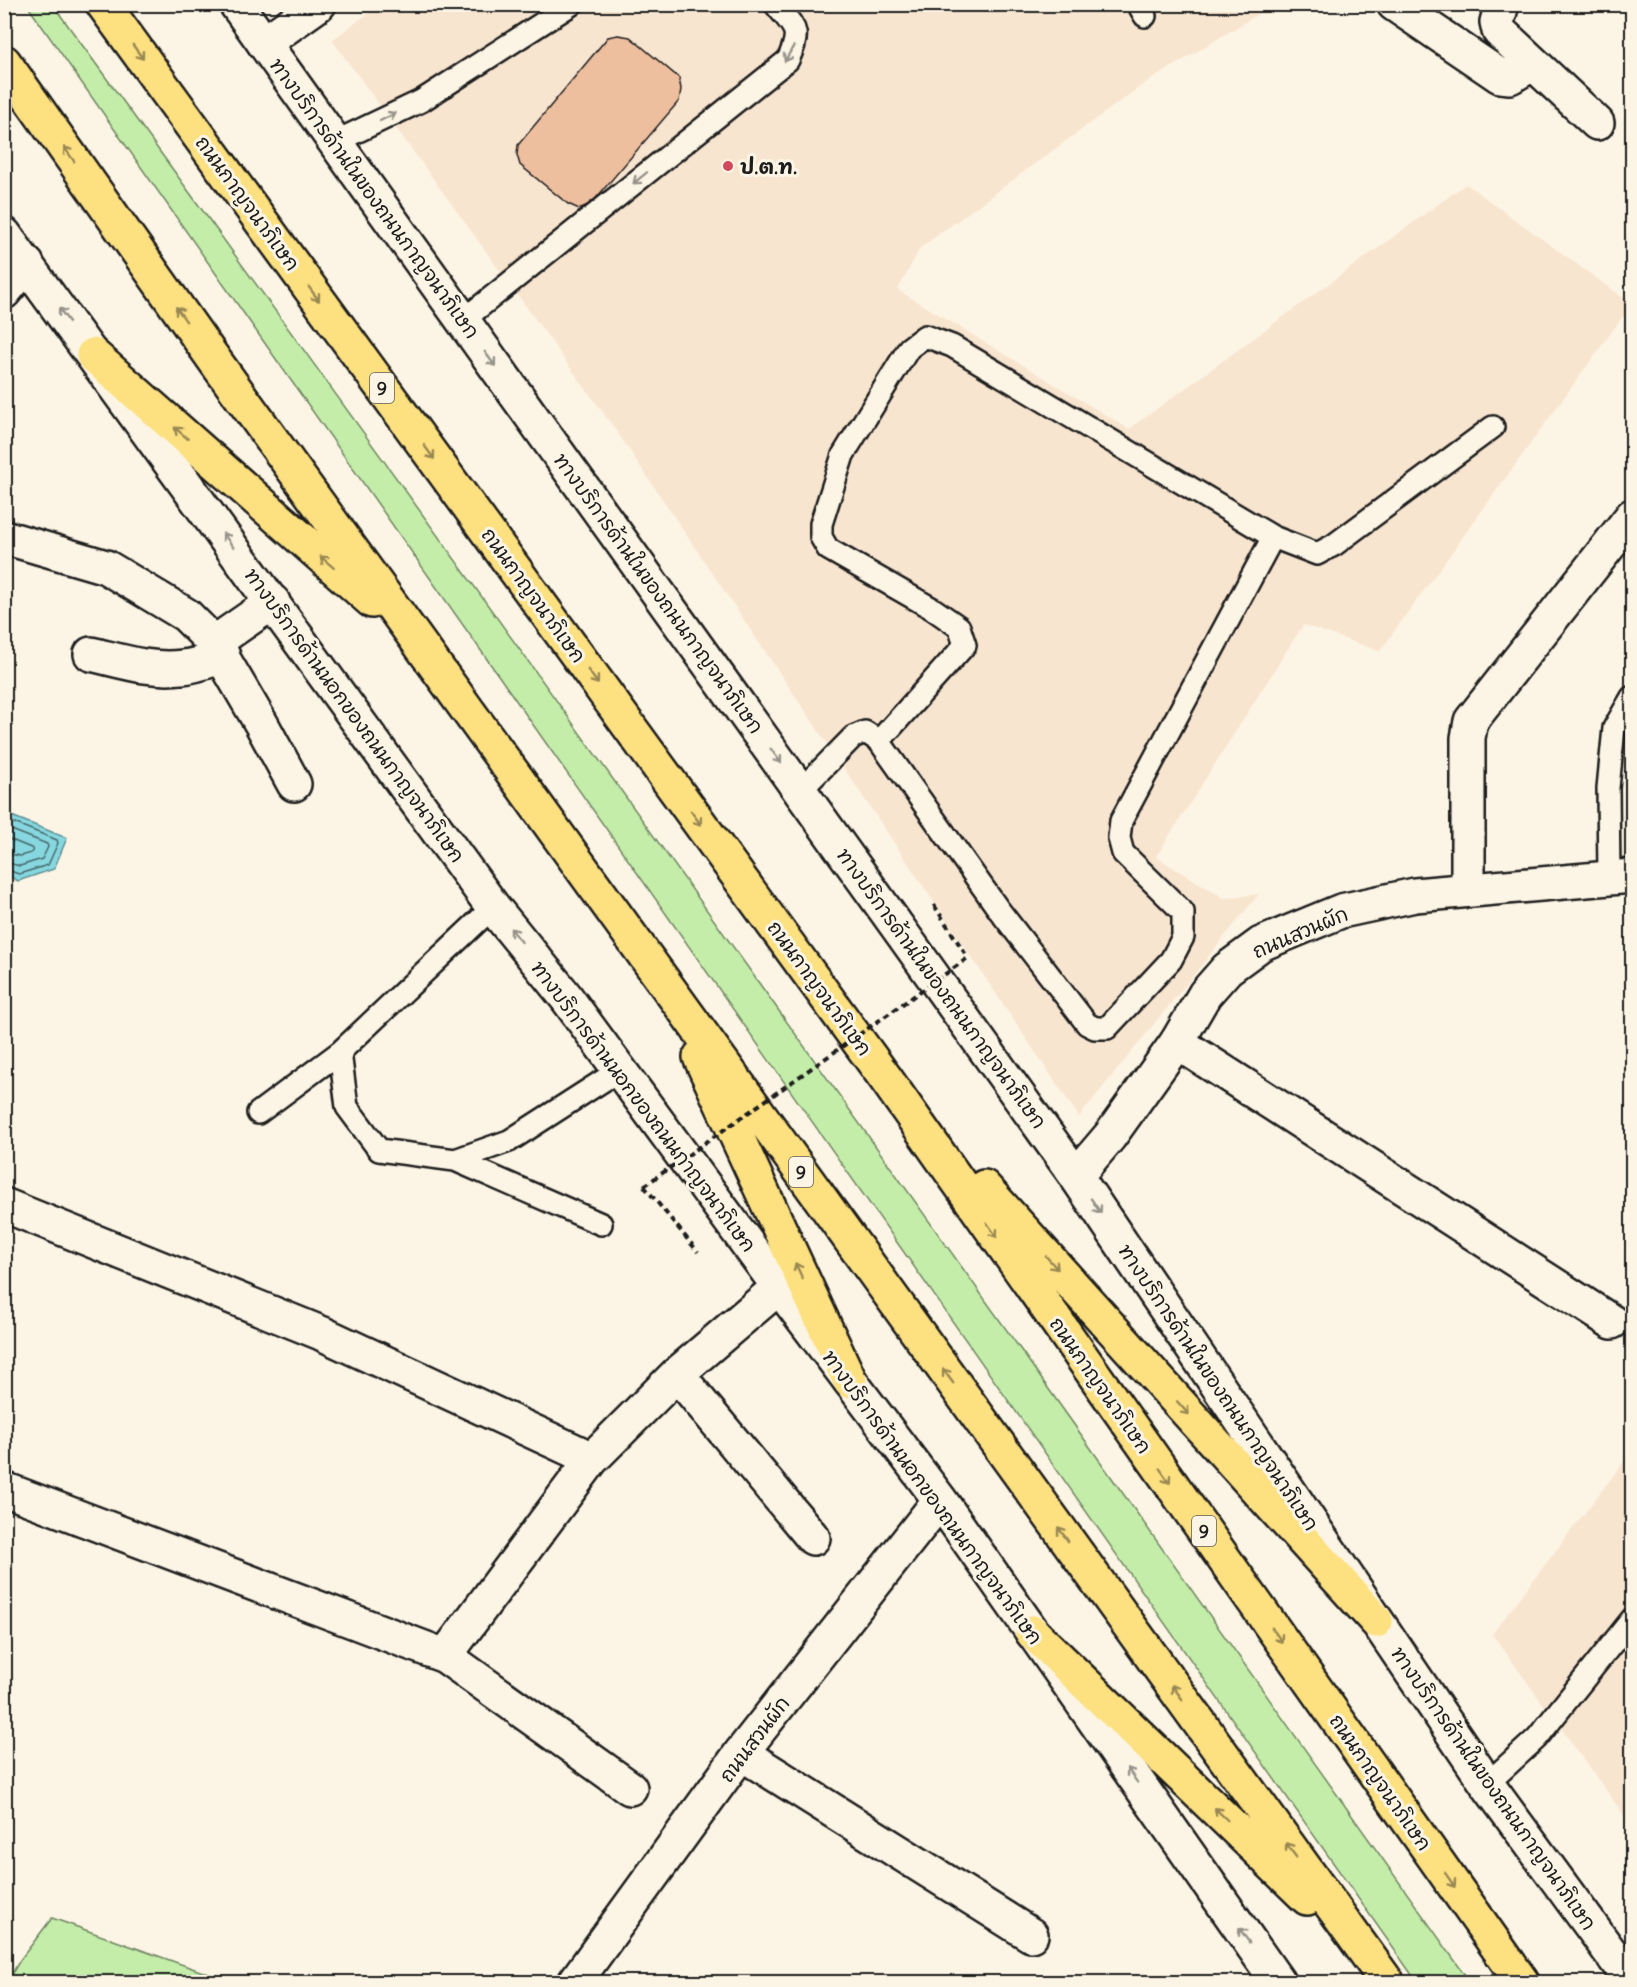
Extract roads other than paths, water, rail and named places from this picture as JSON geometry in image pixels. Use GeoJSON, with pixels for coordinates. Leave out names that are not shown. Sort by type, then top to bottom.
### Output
{"type":"FeatureCollection","features":[{"type":"Feature","properties":{"kind":"highway","name":"ถนนกาญจนาภิเษก"},"geometry":{"type":"LineString","coordinates":[[103,4],[886,1079],[1522,1983]]}},
{"type":"Feature","properties":{"kind":"highway","name":"9"},"geometry":{"type":"LineString","coordinates":[[4,62],[215,361],[1378,1970]]}},
{"type":"Feature","properties":{"kind":"highway"},"geometry":{"type":"LineString","coordinates":[[93,355],[418,642]]}},
{"type":"Feature","properties":{"kind":"highway"},"geometry":{"type":"LineString","coordinates":[[667,987],[850,1381]]}},
{"type":"Feature","properties":{"kind":"highway"},"geometry":{"type":"LineString","coordinates":[[886,1079],[1376,1621]]}},
{"type":"Feature","properties":{"kind":"highway"},"geometry":{"type":"LineString","coordinates":[[1032,1632],[1378,1970]]}},
{"type":"Feature","properties":{"kind":"street","name":"ทางบริการด้านในของถนนกาญจนาภิเษก"},"geometry":{"type":"LineString","coordinates":[[236,4],[1076,1176],[1487,1784],[1626,1961]]}},
{"type":"Feature","properties":{"kind":"street"},"geometry":{"type":"LineString","coordinates":[[264,43],[319,4]]}},
{"type":"Feature","properties":{"kind":"street"},"geometry":{"type":"LineString","coordinates":[[1394,4],[1500,76],[1510,77],[1532,64]]}},
{"type":"Feature","properties":{"kind":"street"},"geometry":{"type":"LineString","coordinates":[[1502,4],[1497,22],[1499,31],[1598,123]]}},
{"type":"Feature","properties":{"kind":"street","name":"ทางบริการด้านนอกของถนนกาญจนาภิเษก"},"geometry":{"type":"LineString","coordinates":[[4,234],[493,907],[566,997],[618,1071],[940,1500],[1278,1983]]}},
{"type":"Feature","properties":{"kind":"street"},"geometry":{"type":"LineString","coordinates":[[4,292],[27,264]]}},
{"type":"Feature","properties":{"kind":"street"},"geometry":{"type":"LineString","coordinates":[[1468,889],[1468,738],[1471,721],[1632,516]]}},
{"type":"Feature","properties":{"kind":"street"},"geometry":{"type":"LineString","coordinates":[[4,537],[106,567],[186,615],[219,650],[294,784]]}},
{"type":"Feature","properties":{"kind":"street"},"geometry":{"type":"LineString","coordinates":[[91,654],[138,666],[184,667],[219,650],[273,602]]}},
{"type":"Feature","properties":{"kind":"street","name":"ถนนสวนผัก"},"geometry":{"type":"LineString","coordinates":[[1076,1176],[1110,1136],[1177,1042],[1204,994],[1227,969],[1262,944],[1341,911],[1415,895],[1621,876]]}},
{"type":"Feature","properties":{"kind":"street"},"geometry":{"type":"LineString","coordinates":[[1177,1042],[1612,1322]]}},
{"type":"Feature","properties":{"kind":"street"},"geometry":{"type":"LineString","coordinates":[[4,1204],[321,1333],[592,1459]]}},
{"type":"Feature","properties":{"kind":"street"},"geometry":{"type":"LineString","coordinates":[[445,1656],[592,1459],[677,1374],[779,1287]]}},
{"type":"Feature","properties":{"kind":"street"},"geometry":{"type":"LineString","coordinates":[[677,1374],[813,1538]]}},
{"type":"Feature","properties":{"kind":"street"},"geometry":{"type":"LineString","coordinates":[[4,1489],[445,1656],[630,1788]]}},
{"type":"Feature","properties":{"kind":"street","name":"ถนนสวนผัก"},"geometry":{"type":"LineString","coordinates":[[575,1983],[741,1753],[940,1500]]}},
{"type":"Feature","properties":{"kind":"street"},"geometry":{"type":"LineString","coordinates":[[741,1753],[1031,1935]]}},
{"type":"Feature","properties":{"kind":"lane"},"geometry":{"type":"LineString","coordinates":[[335,142],[421,101],[572,4]]}},
{"type":"Feature","properties":{"kind":"lane"},"geometry":{"type":"LineString","coordinates":[[462,321],[788,60],[796,42],[794,27],[775,4]]}},
{"type":"Feature","properties":{"kind":"lane"},"geometry":{"type":"LineString","coordinates":[[879,741],[965,645],[964,636],[959,627],[933,609],[828,549],[821,537],[821,524],[843,455],[909,348],[925,336],[952,346],[1273,537],[1317,554],[1334,544],[1493,427]]}},
{"type":"Feature","properties":{"kind":"lane"},"geometry":{"type":"LineString","coordinates":[[801,790],[853,737],[865,732],[879,741],[999,910],[1087,1024],[1095,1028],[1107,1028],[1171,960],[1183,937],[1183,912],[1124,853],[1119,838],[1121,822],[1273,537]]}},
{"type":"Feature","properties":{"kind":"lane"},"geometry":{"type":"LineString","coordinates":[[1621,876],[1608,788],[1614,728],[1632,697]]}},
{"type":"Feature","properties":{"kind":"lane"},"geometry":{"type":"LineString","coordinates":[[258,1113],[340,1052],[493,907]]}},
{"type":"Feature","properties":{"kind":"lane"},"geometry":{"type":"LineString","coordinates":[[340,1052],[346,1107],[379,1149],[455,1160],[601,1224]]}},
{"type":"Feature","properties":{"kind":"lane"},"geometry":{"type":"LineString","coordinates":[[455,1160],[509,1141],[618,1071]]}},
{"type":"Feature","properties":{"kind":"lane"},"geometry":{"type":"LineString","coordinates":[[1487,1784],[1537,1738],[1632,1619]]}},
{"type":"Feature","properties":{"kind":"water"},"geometry":{"type":"Polygon","coordinates":[[[4,813],[67,838],[54,869],[18,881],[5,874],[4,813]]]}},
{"type":"Feature","properties":{"kind":"place","name":"ป.ต.ท."},"geometry":{"type":"Point","coordinates":[728,166]}}]}
